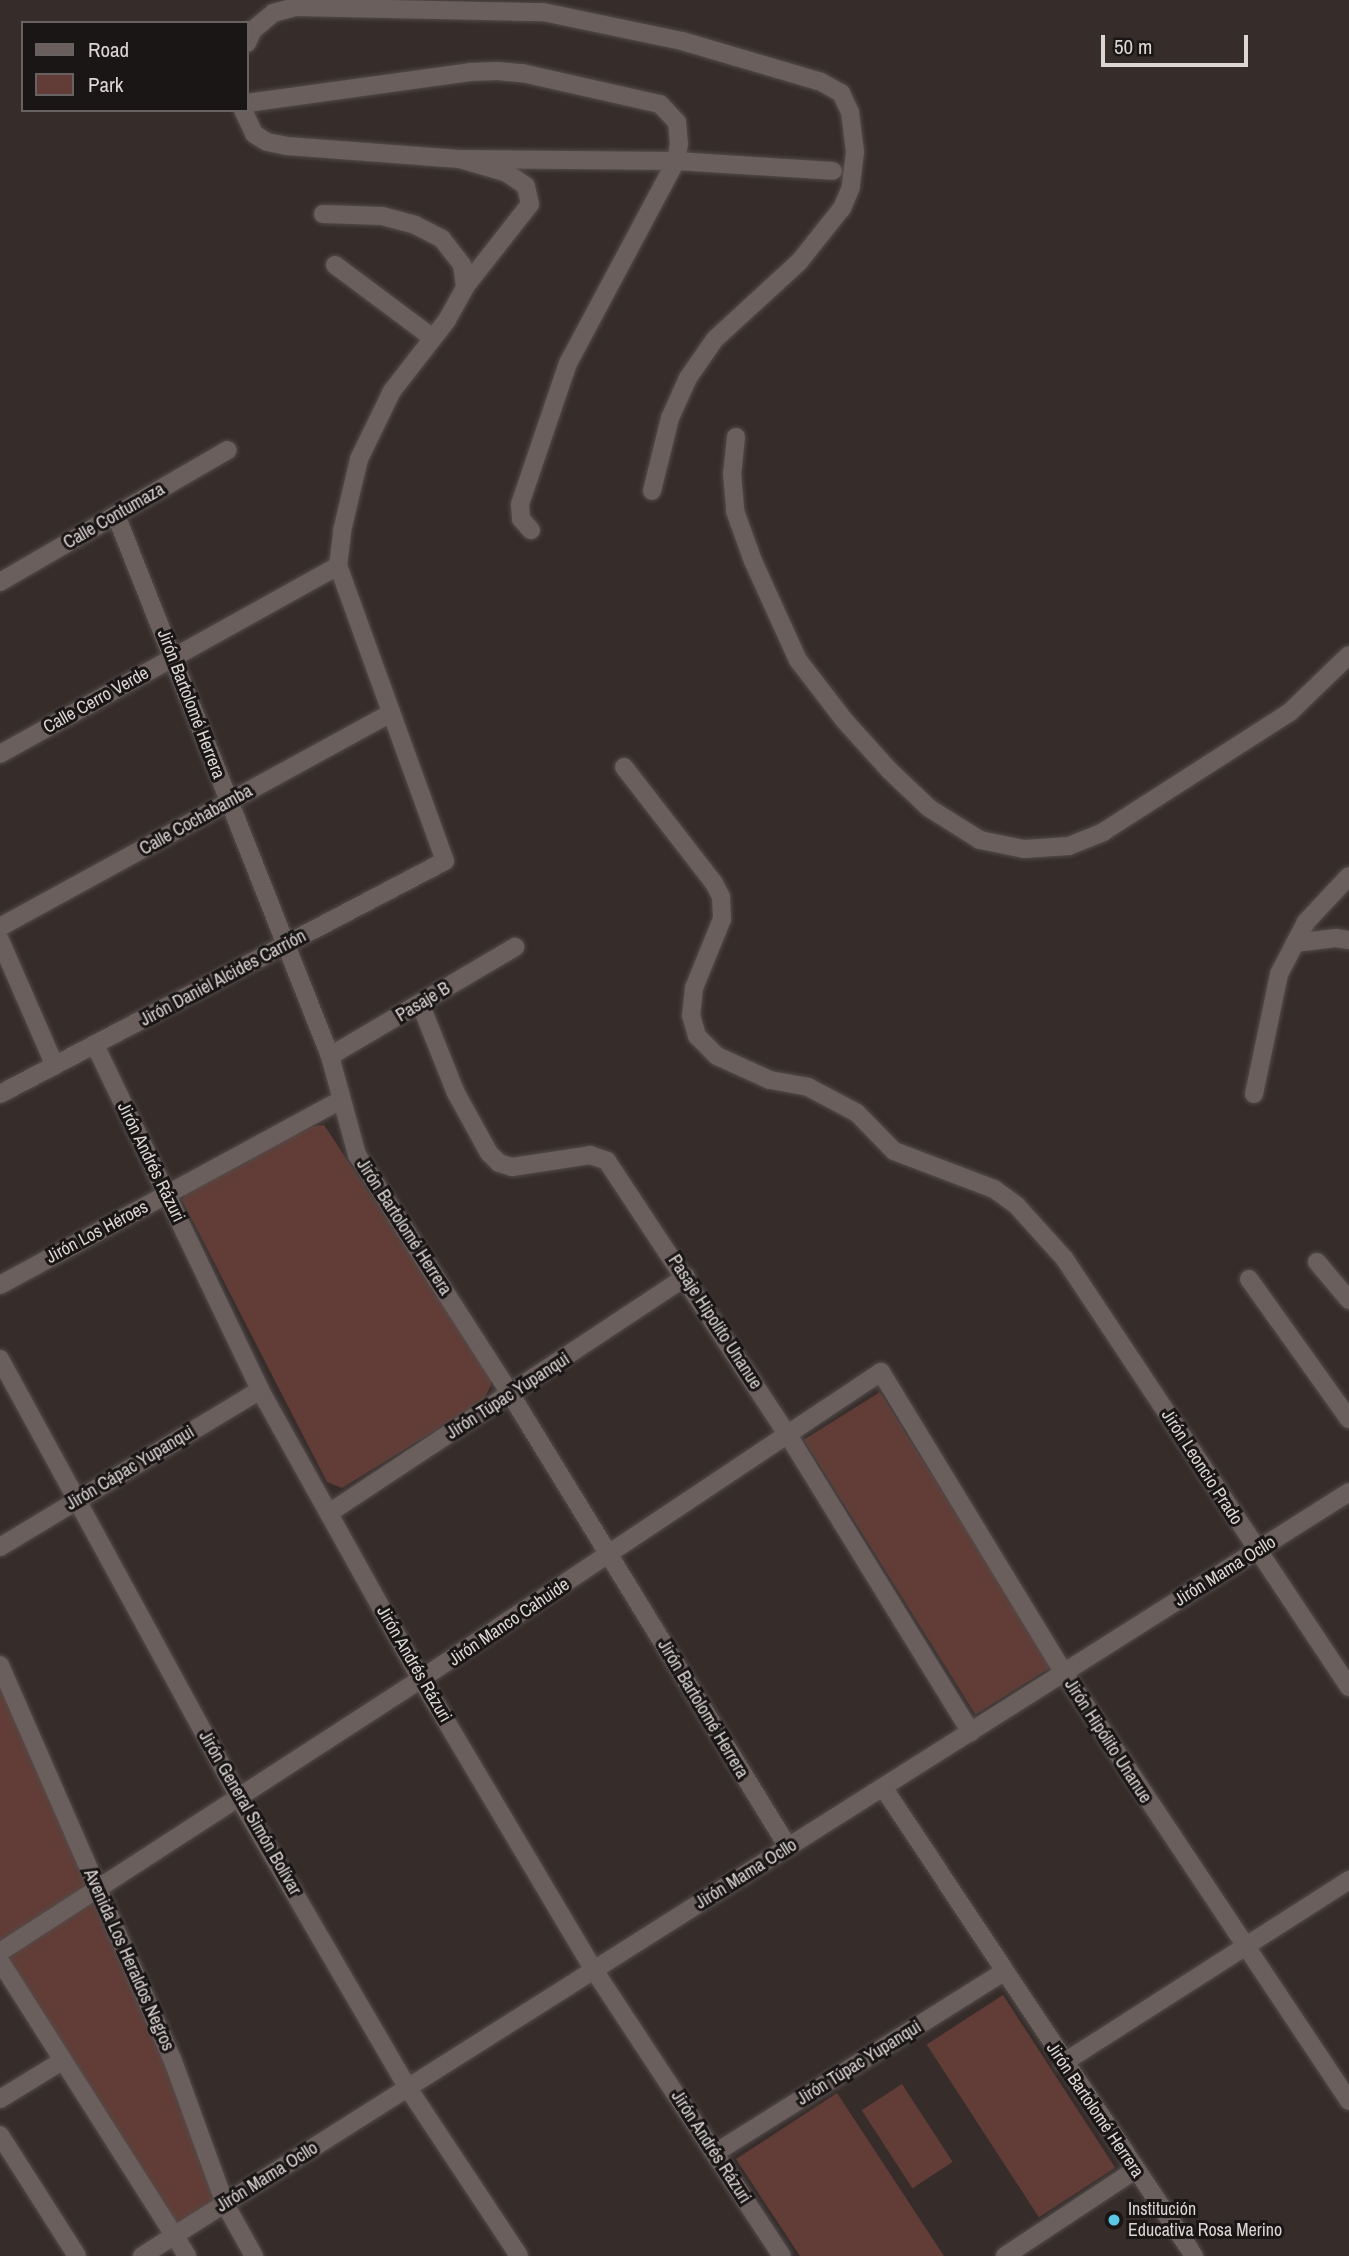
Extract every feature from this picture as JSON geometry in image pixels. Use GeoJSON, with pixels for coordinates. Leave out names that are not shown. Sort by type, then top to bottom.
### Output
{"type":"FeatureCollection","features":[{"type":"Feature","properties":{"kind":"street"},"geometry":{"type":"LineString","coordinates":[[248,41],[253,30],[273,13],[295,7],[353,3],[543,12],[682,41],[821,82],[841,93],[850,112],[855,152],[851,187],[842,208],[799,262],[715,339],[695,368],[670,418],[652,491]]}},
{"type":"Feature","properties":{"kind":"street"},"geometry":{"type":"LineString","coordinates":[[248,103],[470,72],[522,73],[660,104],[677,121],[679,143],[676,161],[568,363],[520,504],[521,519],[531,530]]}},
{"type":"Feature","properties":{"kind":"street"},"geometry":{"type":"LineString","coordinates":[[244,112],[254,134],[267,142],[460,159],[676,161],[833,172]]}},
{"type":"Feature","properties":{"kind":"street"},"geometry":{"type":"LineString","coordinates":[[391,713],[338,565],[342,531],[359,459],[392,391],[433,338],[465,287],[520,221],[530,204],[527,186],[507,173],[460,159]]}},
{"type":"Feature","properties":{"kind":"street"},"geometry":{"type":"LineString","coordinates":[[323,214],[382,216],[415,225],[442,239],[462,265],[465,287]]}},
{"type":"Feature","properties":{"kind":"street"},"geometry":{"type":"LineString","coordinates":[[335,265],[433,338]]}},
{"type":"Feature","properties":{"kind":"street"},"geometry":{"type":"LineString","coordinates":[[736,437],[732,473],[735,511],[753,561],[798,660],[844,720],[889,770],[929,808],[980,840],[1024,849],[1069,846],[1103,832],[1290,712],[1349,655]]}},
{"type":"Feature","properties":{"kind":"street","name":"Calle Contumaza"},"geometry":{"type":"LineString","coordinates":[[0,582],[228,450]]}},
{"type":"Feature","properties":{"kind":"street","name":"Jirón Bartolomé Herrera"},"geometry":{"type":"LineString","coordinates":[[116,514],[330,1056],[357,1155],[512,1395],[788,1847]]}},
{"type":"Feature","properties":{"kind":"street","name":"Calle Cerro Verde"},"geometry":{"type":"LineString","coordinates":[[0,754],[338,565]]}},
{"type":"Feature","properties":{"kind":"street","name":"Calle Cochabamba"},"geometry":{"type":"LineString","coordinates":[[0,927],[391,713]]}},
{"type":"Feature","properties":{"kind":"street","name":"Jirón Daniel Alcides Carrión"},"geometry":{"type":"LineString","coordinates":[[0,1094],[445,861],[391,713]]}},
{"type":"Feature","properties":{"kind":"street","name":"Jirón Leoncio Prado"},"geometry":{"type":"LineString","coordinates":[[624,767],[714,883],[721,897],[722,919],[694,988],[691,1015],[697,1037],[717,1056],[770,1080],[808,1087],[857,1113],[894,1151],[994,1189],[1026,1216],[1064,1258],[1349,1687]]}},
{"type":"Feature","properties":{"kind":"street"},"geometry":{"type":"LineString","coordinates":[[1254,1094],[1279,974],[1306,922],[1349,876]]}},
{"type":"Feature","properties":{"kind":"street"},"geometry":{"type":"LineString","coordinates":[[1295,943],[1336,938],[1349,940]]}},
{"type":"Feature","properties":{"kind":"street"},"geometry":{"type":"LineString","coordinates":[[0,940],[55,1066]]}},
{"type":"Feature","properties":{"kind":"street","name":"Pasaje B"},"geometry":{"type":"LineString","coordinates":[[330,1056],[515,947]]}},
{"type":"Feature","properties":{"kind":"street","name":"Pasaje Hipolito Unanue"},"geometry":{"type":"LineString","coordinates":[[420,1003],[456,1093],[489,1153],[499,1163],[512,1167],[590,1155],[607,1161],[788,1435],[971,1732]]}},
{"type":"Feature","properties":{"kind":"street","name":"Jirón Andrés Rázuri"},"geometry":{"type":"LineString","coordinates":[[95,1045],[260,1390],[421,1679],[594,1970],[781,2256]]}},
{"type":"Feature","properties":{"kind":"street","name":"Jirón Los Héroes"},"geometry":{"type":"LineString","coordinates":[[0,1285],[341,1100]]}},
{"type":"Feature","properties":{"kind":"street"},"geometry":{"type":"LineString","coordinates":[[1317,1262],[1349,1300]]}},
{"type":"Feature","properties":{"kind":"street","name":"Jirón Túpac Yupanqui"},"geometry":{"type":"LineString","coordinates":[[328,1513],[512,1395],[686,1277]]}},
{"type":"Feature","properties":{"kind":"street"},"geometry":{"type":"LineString","coordinates":[[1249,1279],[1349,1419]]}},
{"type":"Feature","properties":{"kind":"street","name":"Jirón General Simón Bolívar"},"geometry":{"type":"LineString","coordinates":[[0,1359],[239,1798],[408,2088],[519,2256]]}},
{"type":"Feature","properties":{"kind":"street","name":"Jirón Manco Cahuide"},"geometry":{"type":"LineString","coordinates":[[0,1952],[421,1679],[881,1372]]}},
{"type":"Feature","properties":{"kind":"street","name":"Jirón Hipólito Unanue"},"geometry":{"type":"LineString","coordinates":[[881,1372],[1063,1673],[1349,2101]]}},
{"type":"Feature","properties":{"kind":"street","name":"Jirón Cápac Yupanqui"},"geometry":{"type":"LineString","coordinates":[[0,1547],[260,1390]]}},
{"type":"Feature","properties":{"kind":"street","name":"Jirón Mama Ocllo"},"geometry":{"type":"LineString","coordinates":[[142,2256],[1349,1492]]}},
{"type":"Feature","properties":{"kind":"street","name":"Avenida Los Heraldos Negros"},"geometry":{"type":"LineString","coordinates":[[0,1665],[173,2061],[225,2204],[254,2256]]}},
{"type":"Feature","properties":{"kind":"street","name":"Jirón Bartolomé Herrera"},"geometry":{"type":"LineString","coordinates":[[883,1787],[1063,2063],[1194,2256]]}},
{"type":"Feature","properties":{"kind":"street"},"geometry":{"type":"LineString","coordinates":[[1063,2063],[1349,1880]]}},
{"type":"Feature","properties":{"kind":"street"},"geometry":{"type":"LineString","coordinates":[[0,1961],[187,2256]]}},
{"type":"Feature","properties":{"kind":"street","name":"Jirón Túpac Yupanqui"},"geometry":{"type":"LineString","coordinates":[[715,2153],[1003,1972]]}},
{"type":"Feature","properties":{"kind":"street"},"geometry":{"type":"LineString","coordinates":[[0,2099],[62,2061]]}},
{"type":"Feature","properties":{"kind":"street"},"geometry":{"type":"LineString","coordinates":[[0,2135],[77,2256]]}},
{"type":"Feature","properties":{"kind":"street"},"geometry":{"type":"LineString","coordinates":[[1005,2256],[1135,2170]]}},
{"type":"Feature","properties":{"kind":"green space"},"geometry":{"type":"Polygon","coordinates":[[[324,1125],[490,1375],[491,1385],[483,1401],[342,1488],[327,1482],[182,1200],[188,1189],[314,1126],[324,1125]]]}},
{"type":"Feature","properties":{"kind":"green space"},"geometry":{"type":"Polygon","coordinates":[[[880,1392],[1052,1667],[975,1714],[804,1440],[880,1392]]]}},
{"type":"Feature","properties":{"kind":"green space"},"geometry":{"type":"Polygon","coordinates":[[[0,1684],[91,1888],[0,1948],[0,1684]]]}},
{"type":"Feature","properties":{"kind":"green space"},"geometry":{"type":"Polygon","coordinates":[[[96,1899],[138,1991],[216,2198],[173,2227],[3,1959],[96,1899]]]}},
{"type":"Feature","properties":{"kind":"green space"},"geometry":{"type":"Polygon","coordinates":[[[1003,1995],[1115,2168],[1039,2217],[927,2045],[1003,1995]]]}},
{"type":"Feature","properties":{"kind":"green space"},"geometry":{"type":"Polygon","coordinates":[[[902,2084],[953,2162],[912,2188],[862,2110],[902,2084]]]}},
{"type":"Feature","properties":{"kind":"green space"},"geometry":{"type":"Polygon","coordinates":[[[837,2093],[944,2256],[800,2256],[736,2159],[837,2093]]]}},
{"type":"Feature","properties":{"kind":"place","name":"Institución Educativa Rosa Merino"},"geometry":{"type":"Point","coordinates":[1114,2220]}}]}
